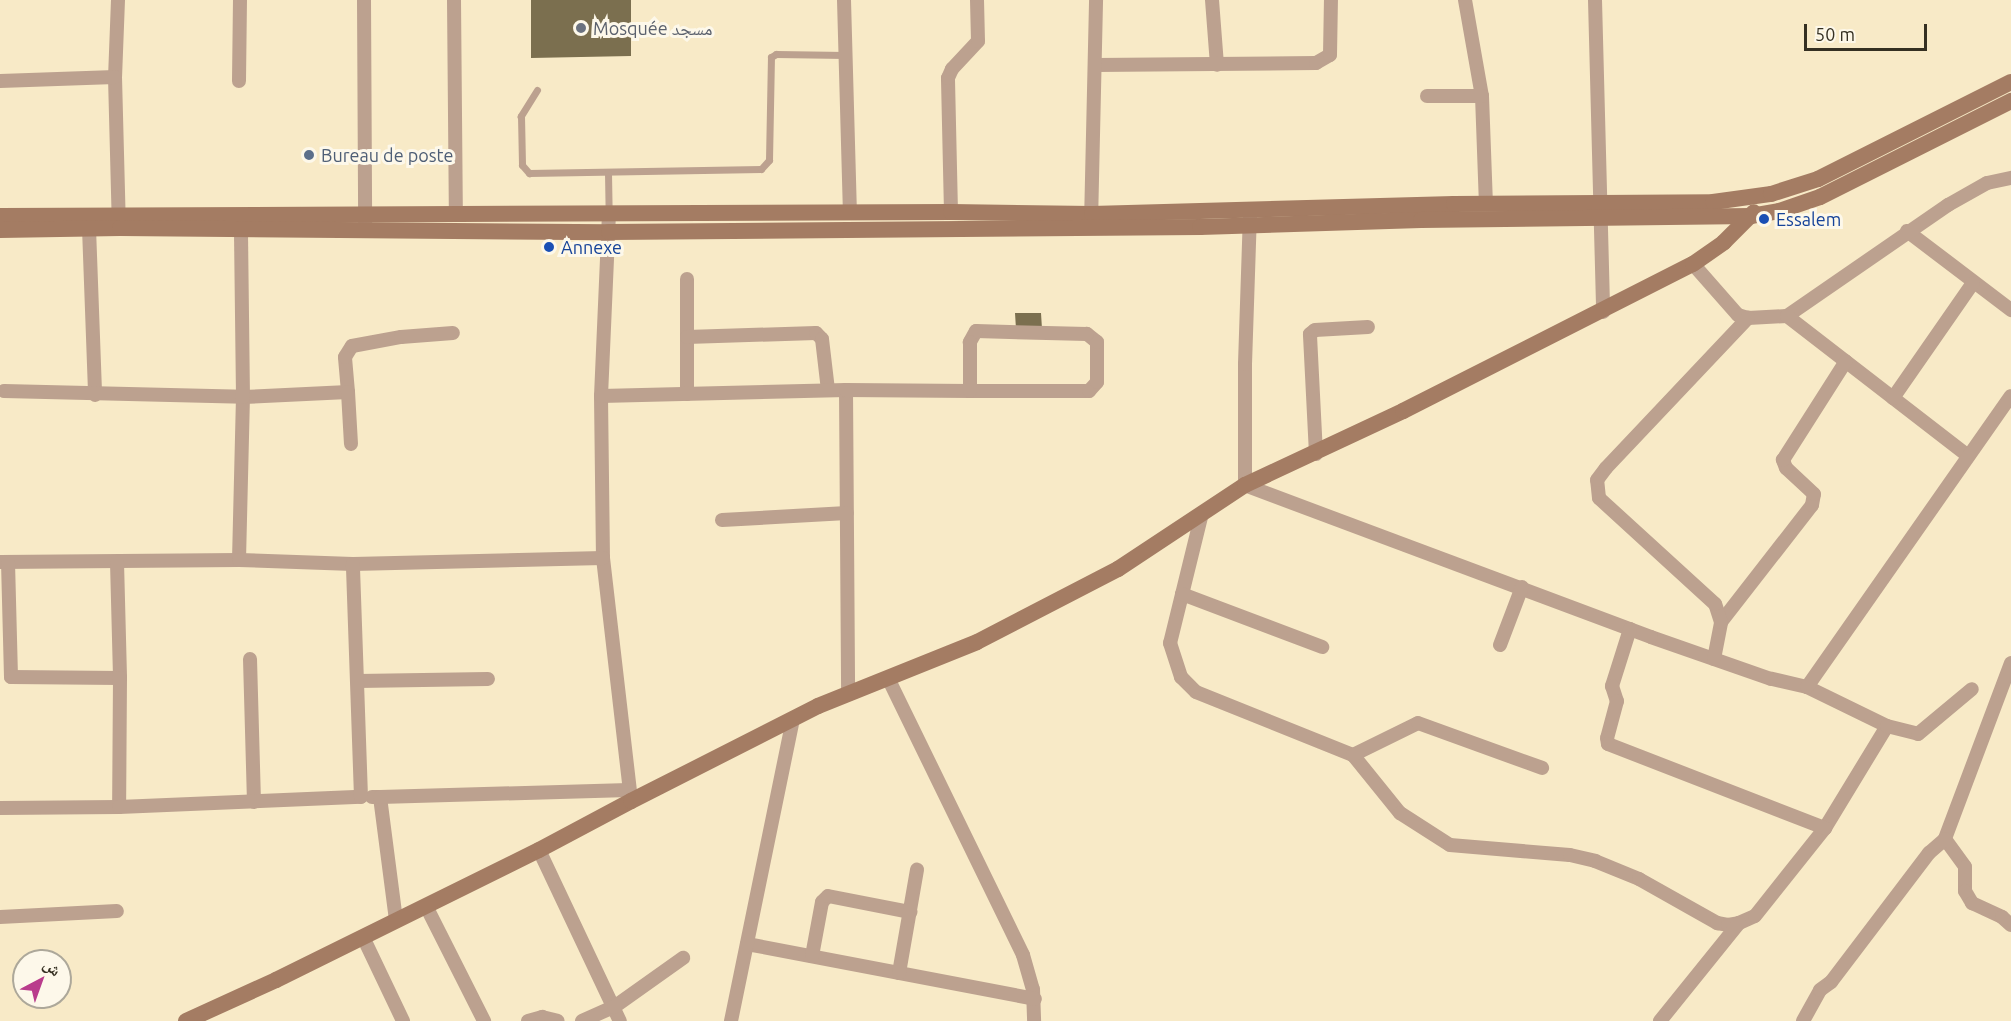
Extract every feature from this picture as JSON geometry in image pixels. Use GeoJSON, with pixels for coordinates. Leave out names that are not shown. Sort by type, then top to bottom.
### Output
{"type":"FeatureCollection","features":[{"type":"Feature","properties":{"kind":"main road"},"geometry":{"type":"LineString","coordinates":[[0,216],[119,221],[365,224],[609,232],[1599,210],[1713,202],[1771,194],[1818,179],[2011,82]]}},
{"type":"Feature","properties":{"kind":"main road"},"geometry":{"type":"LineString","coordinates":[[1250,217],[1486,203],[1751,216],[1779,211],[1820,197],[2011,101]]}},
{"type":"Feature","properties":{"kind":"main road"},"geometry":{"type":"LineString","coordinates":[[186,1021],[539,850],[630,795],[848,694],[977,642],[1048,606],[1118,569],[1245,486],[1316,454],[1603,312],[1693,264],[1724,242],[1771,194]]}},
{"type":"Feature","properties":{"kind":"main road"},"geometry":{"type":"LineString","coordinates":[[0,230],[90,228],[119,221],[241,230],[365,224],[456,215],[609,213],[951,212],[1091,221]]}},
{"type":"Feature","properties":{"kind":"street"},"geometry":{"type":"LineString","coordinates":[[118,0],[115,77],[119,221]]}},
{"type":"Feature","properties":{"kind":"street"},"geometry":{"type":"LineString","coordinates":[[239,81],[240,0]]}},
{"type":"Feature","properties":{"kind":"street"},"geometry":{"type":"LineString","coordinates":[[364,0],[365,224]]}},
{"type":"Feature","properties":{"kind":"street"},"geometry":{"type":"LineString","coordinates":[[454,0],[456,215]]}},
{"type":"Feature","properties":{"kind":"street"},"geometry":{"type":"LineString","coordinates":[[844,0],[850,213]]}},
{"type":"Feature","properties":{"kind":"street"},"geometry":{"type":"LineString","coordinates":[[951,212],[948,78],[952,69],[978,41],[977,0]]}},
{"type":"Feature","properties":{"kind":"street"},"geometry":{"type":"LineString","coordinates":[[1091,221],[1096,0]]}},
{"type":"Feature","properties":{"kind":"street"},"geometry":{"type":"LineString","coordinates":[[1212,0],[1217,65]]}},
{"type":"Feature","properties":{"kind":"street"},"geometry":{"type":"LineString","coordinates":[[1096,65],[1316,63],[1330,55],[1331,0]]}},
{"type":"Feature","properties":{"kind":"street"},"geometry":{"type":"LineString","coordinates":[[1465,0],[1482,96],[1486,203]]}},
{"type":"Feature","properties":{"kind":"street"},"geometry":{"type":"LineString","coordinates":[[1595,0],[1603,312]]}},
{"type":"Feature","properties":{"kind":"street"},"geometry":{"type":"LineString","coordinates":[[0,81],[115,77]]}},
{"type":"Feature","properties":{"kind":"street"},"geometry":{"type":"LineString","coordinates":[[1426,96],[1482,96]]}},
{"type":"Feature","properties":{"kind":"street"},"geometry":{"type":"LineString","coordinates":[[1693,264],[1738,315],[1748,318],[1787,316],[1850,275],[1907,231],[1975,188],[2011,178]]}},
{"type":"Feature","properties":{"kind":"street"},"geometry":{"type":"LineString","coordinates":[[0,808],[119,807],[380,796],[630,795],[603,558],[601,396],[609,213]]}},
{"type":"Feature","properties":{"kind":"street"},"geometry":{"type":"LineString","coordinates":[[1250,217],[1245,364],[1245,486],[1522,586],[1630,629],[1771,679],[1807,687],[1887,726],[1918,734],[1972,689]]}},
{"type":"Feature","properties":{"kind":"street"},"geometry":{"type":"LineString","coordinates":[[90,228],[95,395]]}},
{"type":"Feature","properties":{"kind":"street"},"geometry":{"type":"LineString","coordinates":[[239,560],[243,397],[241,230]]}},
{"type":"Feature","properties":{"kind":"street"},"geometry":{"type":"LineString","coordinates":[[1907,231],[2011,310]]}},
{"type":"Feature","properties":{"kind":"street"},"geometry":{"type":"LineString","coordinates":[[687,279],[687,394]]}},
{"type":"Feature","properties":{"kind":"street"},"geometry":{"type":"LineString","coordinates":[[1893,398],[1973,282]]}},
{"type":"Feature","properties":{"kind":"street"},"geometry":{"type":"LineString","coordinates":[[1787,316],[1968,456]]}},
{"type":"Feature","properties":{"kind":"street"},"geometry":{"type":"LineString","coordinates":[[1721,622],[1715,604],[1599,498],[1597,480],[1748,318]]}},
{"type":"Feature","properties":{"kind":"street"},"geometry":{"type":"LineString","coordinates":[[1316,454],[1310,334],[1315,330],[1368,327]]}},
{"type":"Feature","properties":{"kind":"street"},"geometry":{"type":"LineString","coordinates":[[601,396],[828,390],[970,391],[1089,391],[1097,381],[1097,342],[1087,334],[976,331],[970,342],[970,391]]}},
{"type":"Feature","properties":{"kind":"street"},"geometry":{"type":"LineString","coordinates":[[351,444],[345,357],[351,346],[401,337],[453,333]]}},
{"type":"Feature","properties":{"kind":"street"},"geometry":{"type":"LineString","coordinates":[[687,338],[816,333],[822,339],[828,390]]}},
{"type":"Feature","properties":{"kind":"street"},"geometry":{"type":"LineString","coordinates":[[1714,659],[1721,622],[1812,505],[1814,494],[1786,468],[1783,460],[1846,361]]}},
{"type":"Feature","properties":{"kind":"street"},"geometry":{"type":"LineString","coordinates":[[846,390],[848,694]]}},
{"type":"Feature","properties":{"kind":"street"},"geometry":{"type":"LineString","coordinates":[[4,391],[243,397],[348,392]]}},
{"type":"Feature","properties":{"kind":"street"},"geometry":{"type":"LineString","coordinates":[[1807,687],[2011,396]]}},
{"type":"Feature","properties":{"kind":"street"},"geometry":{"type":"LineString","coordinates":[[722,520],[847,513]]}},
{"type":"Feature","properties":{"kind":"street"},"geometry":{"type":"LineString","coordinates":[[1202,513],[1170,644],[1176,668],[1187,685],[1196,692],[1353,755],[1400,813],[1450,845],[1570,855],[1595,861],[1639,879],[1717,923],[1728,925],[1739,923],[1755,916],[1825,828],[1887,726]]}},
{"type":"Feature","properties":{"kind":"street"},"geometry":{"type":"LineString","coordinates":[[120,678],[11,677],[4,562],[239,560],[353,564],[603,558]]}},
{"type":"Feature","properties":{"kind":"street"},"geometry":{"type":"LineString","coordinates":[[117,562],[120,678],[119,807]]}},
{"type":"Feature","properties":{"kind":"street"},"geometry":{"type":"LineString","coordinates":[[353,564],[361,797]]}},
{"type":"Feature","properties":{"kind":"street"},"geometry":{"type":"LineString","coordinates":[[1500,645],[1522,586]]}},
{"type":"Feature","properties":{"kind":"street"},"geometry":{"type":"LineString","coordinates":[[1182,594],[1322,647]]}},
{"type":"Feature","properties":{"kind":"street"},"geometry":{"type":"LineString","coordinates":[[1630,629],[1612,686],[1617,701],[1607,738],[1608,744],[1825,828]]}},
{"type":"Feature","properties":{"kind":"street"},"geometry":{"type":"LineString","coordinates":[[250,659],[254,802]]}},
{"type":"Feature","properties":{"kind":"street"},"geometry":{"type":"LineString","coordinates":[[1803,1021],[1820,990],[1831,982],[1929,853],[1944,839],[2011,663]]}},
{"type":"Feature","properties":{"kind":"street"},"geometry":{"type":"LineString","coordinates":[[888,678],[1005,914],[1030,972],[1035,999],[1034,1021]]}},
{"type":"Feature","properties":{"kind":"street"},"geometry":{"type":"LineString","coordinates":[[358,681],[488,679]]}},
{"type":"Feature","properties":{"kind":"street"},"geometry":{"type":"LineString","coordinates":[[731,1021],[794,719]]}},
{"type":"Feature","properties":{"kind":"street"},"geometry":{"type":"LineString","coordinates":[[1353,755],[1418,723],[1542,768]]}},
{"type":"Feature","properties":{"kind":"street"},"geometry":{"type":"LineString","coordinates":[[380,796],[396,921]]}},
{"type":"Feature","properties":{"kind":"street"},"geometry":{"type":"LineString","coordinates":[[1944,839],[1965,867],[1965,891],[1972,903],[2011,925]]}},
{"type":"Feature","properties":{"kind":"street"},"geometry":{"type":"LineString","coordinates":[[539,850],[620,1021]]}},
{"type":"Feature","properties":{"kind":"street"},"geometry":{"type":"LineString","coordinates":[[899,973],[917,870]]}},
{"type":"Feature","properties":{"kind":"street"},"geometry":{"type":"LineString","coordinates":[[812,956],[822,903],[828,896],[910,912]]}},
{"type":"Feature","properties":{"kind":"street"},"geometry":{"type":"LineString","coordinates":[[426,906],[484,1021]]}},
{"type":"Feature","properties":{"kind":"street"},"geometry":{"type":"LineString","coordinates":[[0,917],[117,911]]}},
{"type":"Feature","properties":{"kind":"street"},"geometry":{"type":"LineString","coordinates":[[1660,1021],[1739,923]]}},
{"type":"Feature","properties":{"kind":"street"},"geometry":{"type":"LineString","coordinates":[[363,937],[403,1021]]}},
{"type":"Feature","properties":{"kind":"street"},"geometry":{"type":"LineString","coordinates":[[747,944],[1035,999]]}},
{"type":"Feature","properties":{"kind":"street"},"geometry":{"type":"LineString","coordinates":[[582,1021],[614,1007],[683,958]]}},
{"type":"Feature","properties":{"kind":"street"},"geometry":{"type":"LineString","coordinates":[[528,1021],[548,1017],[558,1021]]}},
{"type":"Feature","properties":{"kind":"lane"},"geometry":{"type":"LineString","coordinates":[[537,90],[520,116],[525,169],[529,173],[761,169],[769,160],[771,57],[782,53],[845,55]]}},
{"type":"Feature","properties":{"kind":"lane"},"geometry":{"type":"LineString","coordinates":[[608,173],[609,213]]}},
{"type":"Feature","properties":{"kind":"building","name":"Mosquée مسجد"},"geometry":{"type":"Polygon","coordinates":[[[531,0],[631,0],[631,56],[531,58],[531,0]]]}},
{"type":"Feature","properties":{"kind":"building"},"geometry":{"type":"Polygon","coordinates":[[[1015,313],[1041,313],[1042,329],[1016,329],[1015,313]]]}},
{"type":"Feature","properties":{"kind":"place","name":"Mosquée مسجد"},"geometry":{"type":"Point","coordinates":[581,28]}},
{"type":"Feature","properties":{"kind":"place","name":"Bureau de poste"},"geometry":{"type":"Point","coordinates":[309,155]}},
{"type":"Feature","properties":{"kind":"place","name":"Essalem"},"geometry":{"type":"Point","coordinates":[1764,219]}},
{"type":"Feature","properties":{"kind":"place","name":"Annexe"},"geometry":{"type":"Point","coordinates":[549,247]}}]}
